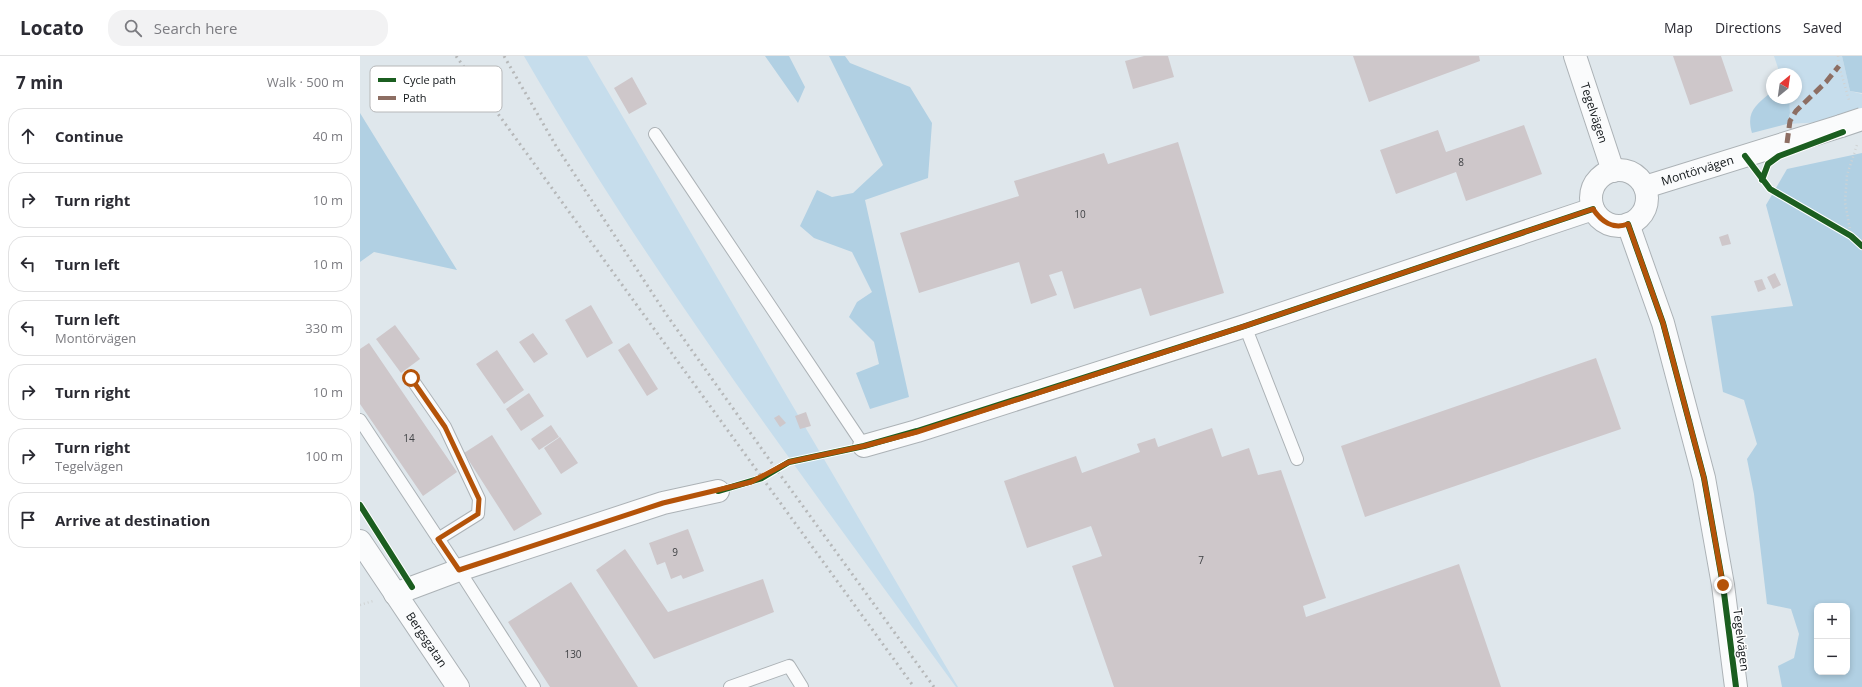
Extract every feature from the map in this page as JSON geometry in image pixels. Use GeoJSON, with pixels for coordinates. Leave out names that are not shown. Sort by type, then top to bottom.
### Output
{"type":"FeatureCollection","features":[{"type":"Feature","properties":{"kind":"main road","name":"Tegelvägen"},"geometry":{"type":"LineString","coordinates":[[1575,56],[1613,170]]}},
{"type":"Feature","properties":{"kind":"main road","name":"Montörvägen"},"geometry":{"type":"LineString","coordinates":[[1645,187],[1862,119]]}},
{"type":"Feature","properties":{"kind":"main road"},"geometry":{"type":"LineString","coordinates":[[1613,170],[1623,170],[1632,173],[1640,179],[1645,187],[1647,197],[1646,206],[1642,215],[1634,222],[1616,226],[1606,223],[1598,217],[1593,209],[1591,199],[1592,190],[1597,181],[1604,174],[1613,170]]}},
{"type":"Feature","properties":{"kind":"main road"},"geometry":{"type":"LineString","coordinates":[[864,446],[917,432],[1245,326],[1593,209]]}},
{"type":"Feature","properties":{"kind":"main road","name":"Tegelvägen"},"geometry":{"type":"LineString","coordinates":[[1628,224],[1663,323],[1704,478],[1723,585],[1736,687]]}},
{"type":"Feature","properties":{"kind":"main road"},"geometry":{"type":"LineString","coordinates":[[395,594],[459,570],[663,503],[718,491]]}},
{"type":"Feature","properties":{"kind":"main road","name":"Bergsgatan"},"geometry":{"type":"LineString","coordinates":[[360,541],[458,687]]}},
{"type":"Feature","properties":{"kind":"lane"},"geometry":{"type":"LineString","coordinates":[[655,134],[864,446]]}},
{"type":"Feature","properties":{"kind":"lane"},"geometry":{"type":"LineString","coordinates":[[1245,326],[1297,459]]}},
{"type":"Feature","properties":{"kind":"lane"},"geometry":{"type":"LineString","coordinates":[[411,378],[445,427],[479,499],[478,514],[438,539]]}},
{"type":"Feature","properties":{"kind":"lane"},"geometry":{"type":"LineString","coordinates":[[360,420],[534,687]]}},
{"type":"Feature","properties":{"kind":"lane"},"geometry":{"type":"LineString","coordinates":[[730,687],[789,666],[802,687]]}},
{"type":"Feature","properties":{"kind":"path"},"geometry":{"type":"LineString","coordinates":[[1844,233],[1856,241]]}},
{"type":"Feature","properties":{"kind":"shaded area"},"geometry":{"type":"Polygon","coordinates":[[[524,56],[587,56],[958,687],[956,687],[787,455],[677,298],[624,219],[524,56]]]}},
{"type":"Feature","properties":{"kind":"shaded area"},"geometry":{"type":"Polygon","coordinates":[[[765,56],[789,56],[805,87],[798,103],[765,56]]]}},
{"type":"Feature","properties":{"kind":"shaded area"},"geometry":{"type":"Polygon","coordinates":[[[829,56],[845,56],[850,63],[910,87],[932,123],[928,178],[865,200],[909,397],[870,409],[856,373],[879,364],[874,342],[849,317],[857,302],[872,292],[852,252],[814,238],[800,226],[817,190],[832,197],[853,193],[883,165],[829,56]]]}},
{"type":"Feature","properties":{"kind":"shaded area"},"geometry":{"type":"Polygon","coordinates":[[[1774,56],[1842,56],[1850,91],[1862,94],[1862,108],[1824,122],[1787,124],[1790,113],[1789,104],[1802,104],[1802,68],[1778,68],[1774,56]]]}},
{"type":"Feature","properties":{"kind":"shaded area"},"geometry":{"type":"Polygon","coordinates":[[[1842,56],[1862,56],[1862,93],[1850,91],[1842,56]]]}},
{"type":"Feature","properties":{"kind":"shaded area"},"geometry":{"type":"Polygon","coordinates":[[[1766,97],[1766,104],[1789,104],[1790,113],[1787,124],[1752,133],[1750,126],[1751,115],[1753,110],[1766,97]]]}},
{"type":"Feature","properties":{"kind":"shaded area"},"geometry":{"type":"Polygon","coordinates":[[[360,113],[457,270],[374,252],[360,262],[360,113]]]}},
{"type":"Feature","properties":{"kind":"shaded area"},"geometry":{"type":"Polygon","coordinates":[[[1862,153],[1862,687],[1782,687],[1778,666],[1794,658],[1799,634],[1791,609],[1767,604],[1754,494],[1747,459],[1757,444],[1744,400],[1723,392],[1711,316],[1793,306],[1766,205],[1787,169],[1862,153]]]}},
{"type":"Feature","properties":{"kind":"building"},"geometry":{"type":"Polygon","coordinates":[[[1144,56],[1168,56],[1174,77],[1133,89],[1125,61],[1144,56]]]}},
{"type":"Feature","properties":{"kind":"building"},"geometry":{"type":"Polygon","coordinates":[[[1353,56],[1479,56],[1480,61],[1369,102],[1353,56]]]}},
{"type":"Feature","properties":{"kind":"building"},"geometry":{"type":"Polygon","coordinates":[[[1673,56],[1721,56],[1733,91],[1690,105],[1673,56]]]}},
{"type":"Feature","properties":{"kind":"building"},"geometry":{"type":"Polygon","coordinates":[[[632,77],[647,104],[629,114],[614,88],[632,77]]]}},
{"type":"Feature","properties":{"kind":"building"},"geometry":{"type":"Polygon","coordinates":[[[1524,125],[1542,174],[1466,201],[1456,172],[1396,194],[1380,150],[1438,130],[1446,152],[1524,125]]]}},
{"type":"Feature","properties":{"kind":"building"},"geometry":{"type":"Polygon","coordinates":[[[1178,142],[1224,293],[1150,316],[1141,288],[1074,309],[1062,271],[1049,275],[1057,295],[1031,304],[1019,262],[919,293],[900,233],[1019,196],[1014,181],[1104,153],[1108,164],[1178,142]]]}},
{"type":"Feature","properties":{"kind":"building"},"geometry":{"type":"Polygon","coordinates":[[[1728,234],[1731,244],[1722,246],[1719,237],[1728,234]]]}},
{"type":"Feature","properties":{"kind":"building"},"geometry":{"type":"Polygon","coordinates":[[[1775,273],[1781,285],[1773,289],[1767,277],[1775,273]]]}},
{"type":"Feature","properties":{"kind":"building"},"geometry":{"type":"Polygon","coordinates":[[[1762,279],[1766,289],[1758,292],[1754,281],[1762,279]]]}},
{"type":"Feature","properties":{"kind":"building"},"geometry":{"type":"Polygon","coordinates":[[[591,305],[613,343],[587,358],[565,320],[591,305]]]}},
{"type":"Feature","properties":{"kind":"building"},"geometry":{"type":"Polygon","coordinates":[[[395,325],[420,359],[401,373],[376,339],[395,325]]]}},
{"type":"Feature","properties":{"kind":"building"},"geometry":{"type":"Polygon","coordinates":[[[533,333],[548,354],[534,363],[519,342],[533,333]]]}},
{"type":"Feature","properties":{"kind":"building"},"geometry":{"type":"Polygon","coordinates":[[[369,343],[457,472],[423,496],[360,404],[360,349],[369,343]]]}},
{"type":"Feature","properties":{"kind":"building"},"geometry":{"type":"Polygon","coordinates":[[[629,343],[658,389],[647,396],[618,350],[629,343]]]}},
{"type":"Feature","properties":{"kind":"building"},"geometry":{"type":"Polygon","coordinates":[[[497,350],[524,390],[504,404],[476,364],[497,350]]]}},
{"type":"Feature","properties":{"kind":"building"},"geometry":{"type":"Polygon","coordinates":[[[1596,358],[1621,429],[1365,517],[1341,446],[1596,358]]]}},
{"type":"Feature","properties":{"kind":"building"},"geometry":{"type":"Polygon","coordinates":[[[529,393],[544,416],[521,431],[506,409],[529,393]]]}},
{"type":"Feature","properties":{"kind":"building"},"geometry":{"type":"Polygon","coordinates":[[[806,412],[811,426],[800,429],[795,416],[806,412]]]}},
{"type":"Feature","properties":{"kind":"building"},"geometry":{"type":"Polygon","coordinates":[[[779,415],[786,423],[780,427],[774,418],[779,415]]]}},
{"type":"Feature","properties":{"kind":"building"},"geometry":{"type":"Polygon","coordinates":[[[551,425],[559,437],[539,450],[531,439],[551,425]]]}},
{"type":"Feature","properties":{"kind":"building"},"geometry":{"type":"Polygon","coordinates":[[[1212,428],[1222,457],[1249,448],[1258,475],[1281,470],[1326,598],[1303,606],[1306,617],[1459,564],[1501,687],[1114,687],[1072,566],[1102,556],[1091,526],[1027,548],[1004,481],[1076,456],[1082,473],[1140,452],[1137,444],[1155,438],[1158,447],[1212,428]]]}},
{"type":"Feature","properties":{"kind":"building"},"geometry":{"type":"Polygon","coordinates":[[[492,435],[542,514],[514,531],[464,453],[492,435]]]}},
{"type":"Feature","properties":{"kind":"building"},"geometry":{"type":"Polygon","coordinates":[[[560,437],[578,463],[561,474],[544,448],[560,437]]]}},
{"type":"Feature","properties":{"kind":"building"},"geometry":{"type":"Polygon","coordinates":[[[688,529],[704,571],[683,579],[681,575],[671,579],[665,562],[657,565],[649,543],[688,529]]]}},
{"type":"Feature","properties":{"kind":"building"},"geometry":{"type":"Polygon","coordinates":[[[625,549],[668,612],[763,579],[774,612],[654,659],[596,570],[625,549]]]}},
{"type":"Feature","properties":{"kind":"building"},"geometry":{"type":"Polygon","coordinates":[[[571,582],[638,687],[550,687],[508,622],[571,582]]]}},
{"type":"Feature","properties":{"kind":"railway"},"geometry":{"type":"LineString","coordinates":[[456,56],[463,66]]}},
{"type":"Feature","properties":{"kind":"railway"},"geometry":{"type":"LineString","coordinates":[[504,56],[556,146],[666,314],[934,687]]}},
{"type":"Feature","properties":{"kind":"railway"},"geometry":{"type":"LineString","coordinates":[[497,112],[914,687]]}},
{"type":"Feature","properties":{"kind":"marked path"},"geometry":{"type":"LineString","coordinates":[[1787,143],[1790,121],[1796,111],[1826,82],[1839,66]]}},
{"type":"Feature","properties":{"kind":"cycle path"},"geometry":{"type":"LineString","coordinates":[[1762,180],[1768,164],[1779,156],[1843,132]]}},
{"type":"Feature","properties":{"kind":"cycle path"},"geometry":{"type":"LineString","coordinates":[[1745,156],[1770,189],[1851,236],[1862,246]]}},
{"type":"Feature","properties":{"kind":"cycle path"},"geometry":{"type":"LineString","coordinates":[[718,491],[762,478],[789,462],[864,446],[917,431],[1245,326],[1593,209]]}},
{"type":"Feature","properties":{"kind":"cycle path"},"geometry":{"type":"LineString","coordinates":[[1628,224],[1663,323],[1704,478],[1723,585],[1736,687]]}},
{"type":"Feature","properties":{"kind":"cycle path"},"geometry":{"type":"LineString","coordinates":[[360,505],[412,587]]}},
{"type":"Feature","properties":{"kind":"route"},"geometry":{"type":"LineString","coordinates":[[411,378],[445,427],[479,499],[478,514],[438,539],[459,570],[663,503],[751,482],[762,478],[789,462],[864,446],[917,432],[1245,326],[1593,209],[1598,217],[1606,223],[1616,226],[1625,226],[1628,224],[1663,323],[1704,478],[1723,585]]}}]}
